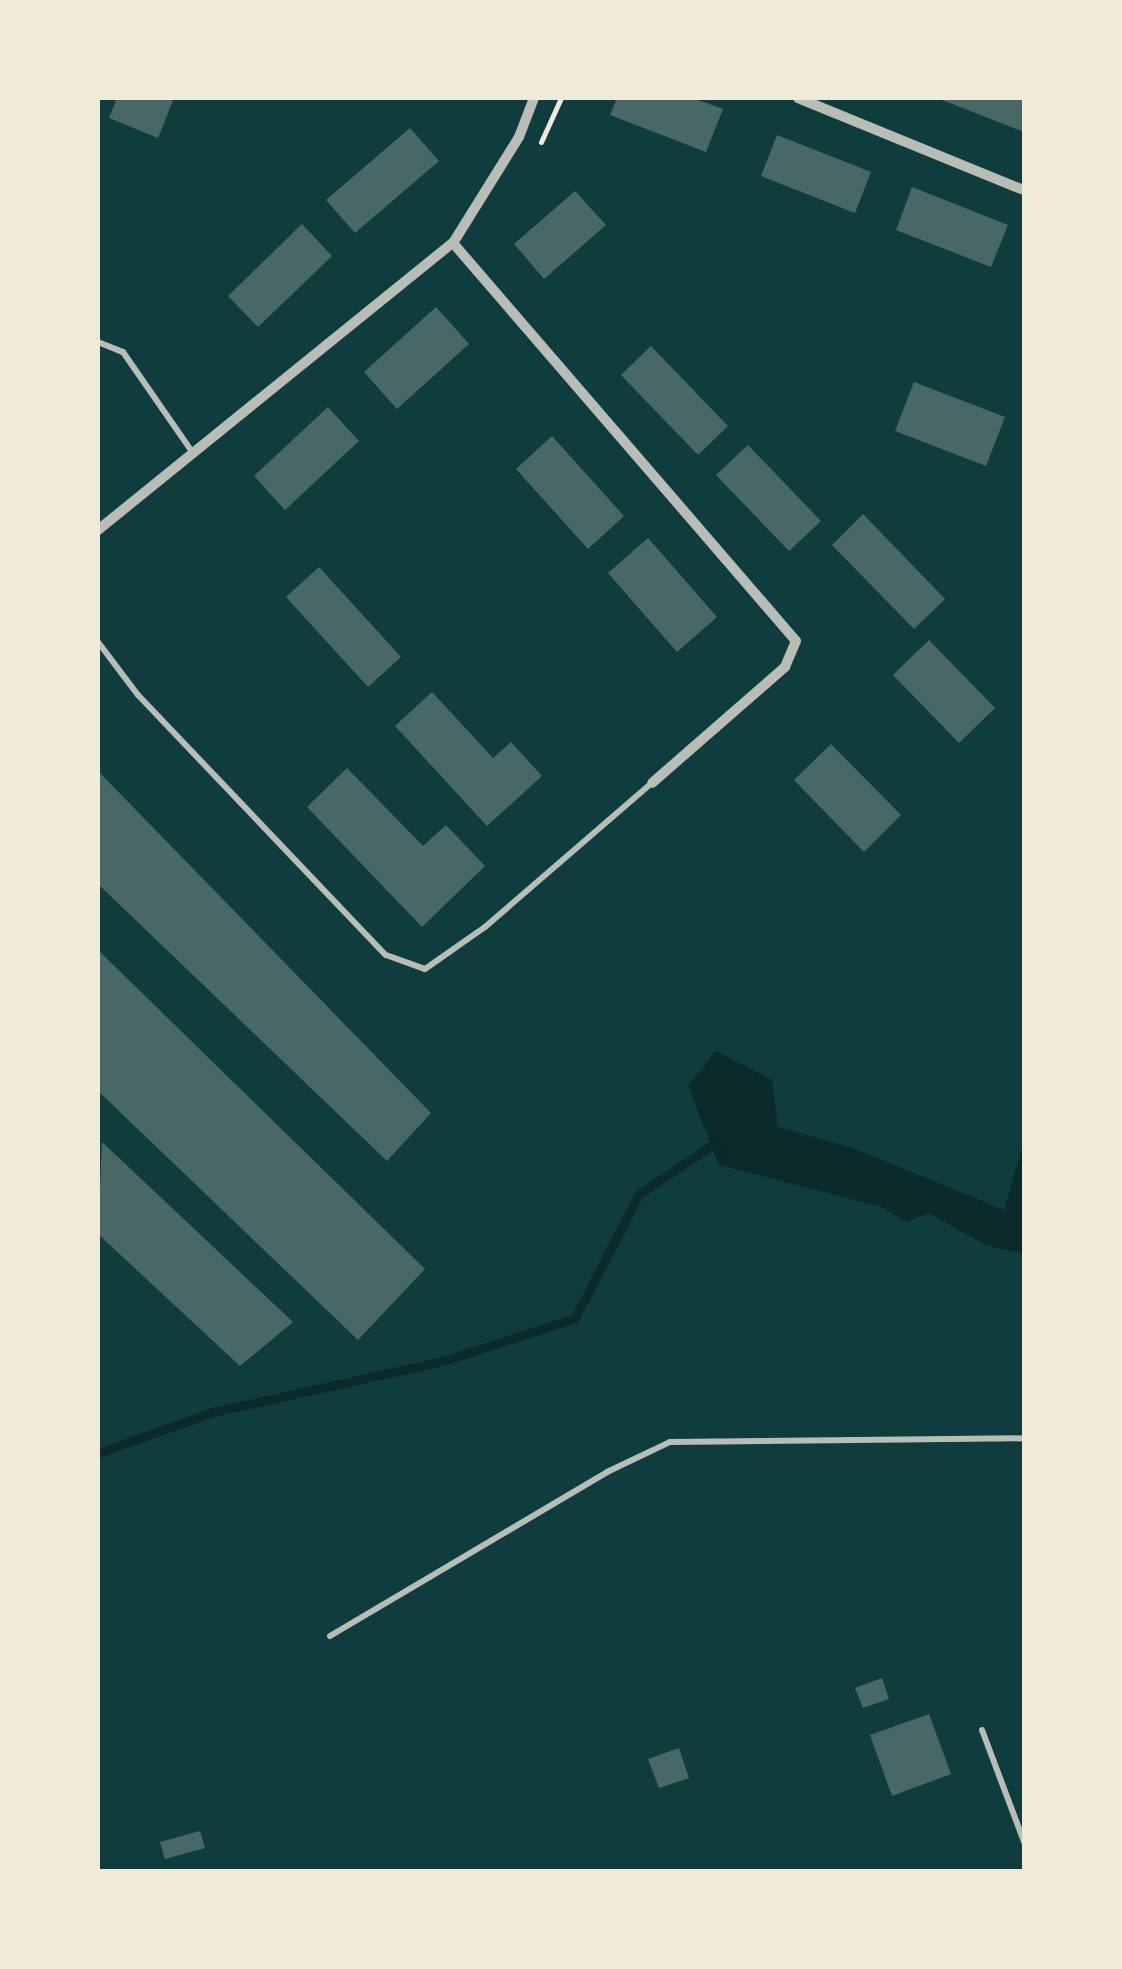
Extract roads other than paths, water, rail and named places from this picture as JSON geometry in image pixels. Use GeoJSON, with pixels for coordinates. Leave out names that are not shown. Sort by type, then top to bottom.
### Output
{"type":"FeatureCollection","features":[{"type":"Feature","properties":{"kind":"street"},"geometry":{"type":"LineString","coordinates":[[98,530],[453,243],[520,137],[534,98]]}},
{"type":"Feature","properties":{"kind":"street"},"geometry":{"type":"LineString","coordinates":[[798,98],[1024,190]]}},
{"type":"Feature","properties":{"kind":"street"},"geometry":{"type":"LineString","coordinates":[[453,243],[796,641],[785,666],[652,784]]}},
{"type":"Feature","properties":{"kind":"lane"},"geometry":{"type":"LineString","coordinates":[[98,342],[123,352],[193,453]]}},
{"type":"Feature","properties":{"kind":"lane"},"geometry":{"type":"LineString","coordinates":[[98,642],[138,694],[386,955],[425,969],[485,928],[652,784]]}},
{"type":"Feature","properties":{"kind":"lane"},"geometry":{"type":"LineString","coordinates":[[330,1636],[607,1472],[670,1442],[1024,1438]]}},
{"type":"Feature","properties":{"kind":"lane"},"geometry":{"type":"LineString","coordinates":[[982,1730],[1024,1842]]}},
{"type":"Feature","properties":{"kind":"water"},"geometry":{"type":"Polygon","coordinates":[[[716,1051],[772,1080],[778,1127],[853,1148],[1004,1210],[1024,1141],[1024,1254],[985,1245],[929,1213],[906,1222],[882,1207],[719,1165],[688,1086],[716,1051]]]}},
{"type":"Feature","properties":{"kind":"waterway"},"geometry":{"type":"LineString","coordinates":[[98,1453],[213,1412],[443,1361],[575,1318],[639,1194],[711,1146],[722,1148]]}}]}
